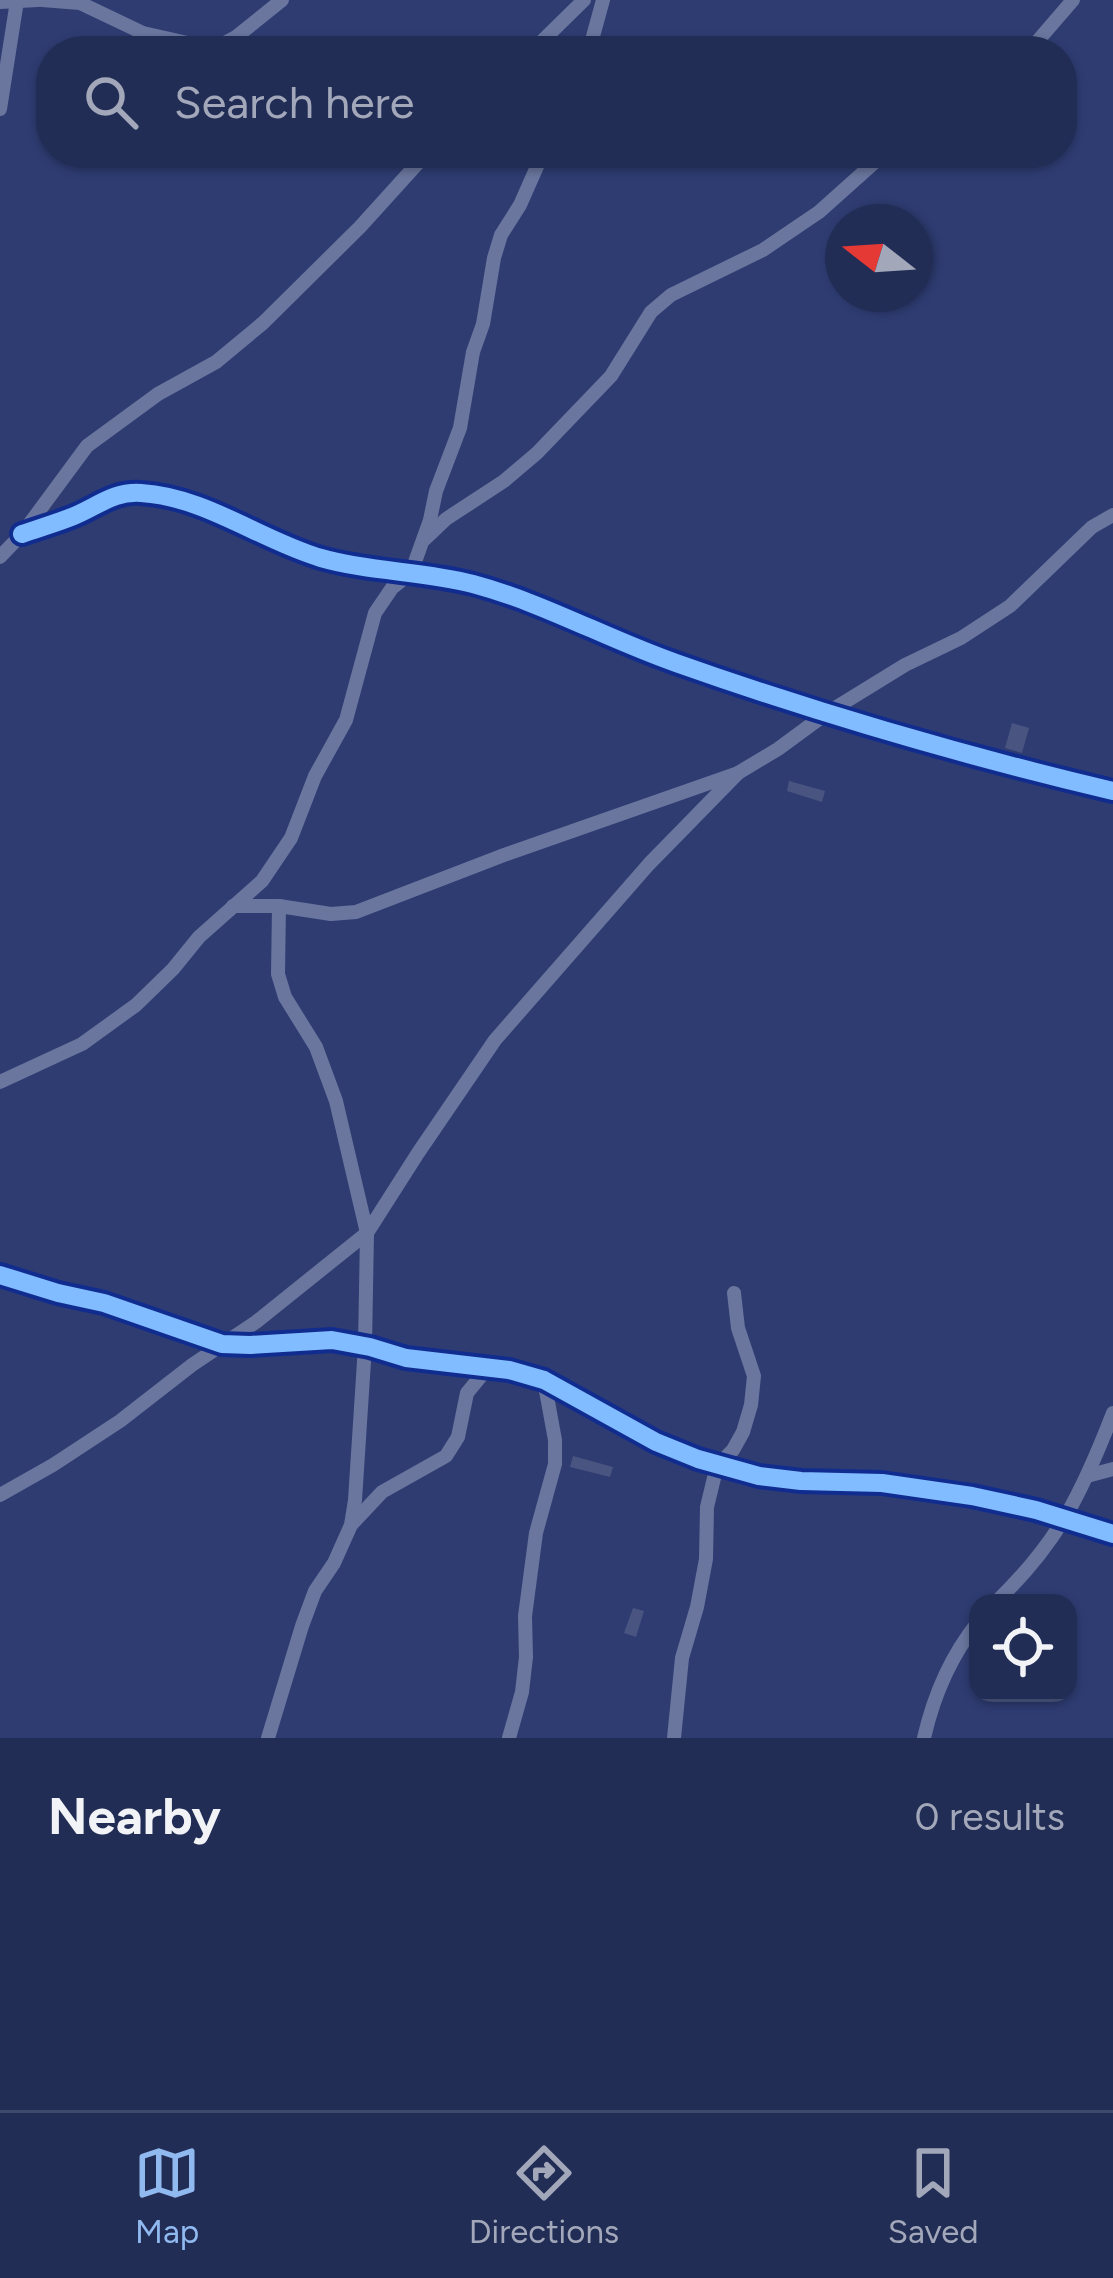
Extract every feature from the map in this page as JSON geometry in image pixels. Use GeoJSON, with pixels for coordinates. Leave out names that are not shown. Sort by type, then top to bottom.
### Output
{"type":"FeatureCollection","features":[{"type":"Feature","properties":{"kind":"street"},"geometry":{"type":"LineString","coordinates":[[237,36],[282,0]]}},
{"type":"Feature","properties":{"kind":"street"},"geometry":{"type":"LineString","coordinates":[[547,36],[584,0]]}},
{"type":"Feature","properties":{"kind":"street"},"geometry":{"type":"LineString","coordinates":[[593,36],[603,0]]}},
{"type":"Feature","properties":{"kind":"street"},"geometry":{"type":"LineString","coordinates":[[1042,36],[1073,0]]}},
{"type":"Feature","properties":{"kind":"street"},"geometry":{"type":"LineString","coordinates":[[0,2],[80,3],[156,36]]}},
{"type":"Feature","properties":{"kind":"street"},"geometry":{"type":"LineString","coordinates":[[0,109],[16,2]]}},
{"type":"Feature","properties":{"kind":"street"},"geometry":{"type":"LineString","coordinates":[[0,557],[87,446],[158,394],[216,362],[263,323],[413,168]]}},
{"type":"Feature","properties":{"kind":"street"},"geometry":{"type":"LineString","coordinates":[[0,1082],[107,1028],[173,970],[199,938],[262,880],[291,838],[315,776],[346,719],[375,613],[392,588],[411,573],[460,428],[501,235],[536,168]]}},
{"type":"Feature","properties":{"kind":"street"},"geometry":{"type":"LineString","coordinates":[[419,548],[446,519],[516,472],[587,402],[611,376],[650,312],[671,295],[785,236],[868,168]]}},
{"type":"Feature","properties":{"kind":"street"},"geometry":{"type":"LineString","coordinates":[[22,534],[77,515],[110,497],[145,493],[223,516],[318,557],[470,583],[544,607],[621,643],[866,727],[1113,791]]}},
{"type":"Feature","properties":{"kind":"street"},"geometry":{"type":"LineString","coordinates":[[233,906],[356,912],[738,773],[827,712],[905,665],[962,638],[1010,606],[1092,527],[1113,515]]}},
{"type":"Feature","properties":{"kind":"street"},"geometry":{"type":"LineString","coordinates":[[0,1495],[120,1421],[367,1233],[495,1040],[649,864],[738,773]]}},
{"type":"Feature","properties":{"kind":"street"},"geometry":{"type":"LineString","coordinates":[[268,1738],[315,1591],[334,1563],[356,1500],[367,1233],[336,1101],[316,1047],[285,997],[278,974],[279,906]]}},
{"type":"Feature","properties":{"kind":"street"},"geometry":{"type":"LineString","coordinates":[[0,1275],[221,1344],[332,1340],[406,1358],[490,1366],[544,1380],[656,1442],[759,1475],[972,1496],[1113,1534]]}},
{"type":"Feature","properties":{"kind":"street"},"geometry":{"type":"LineString","coordinates":[[674,1738],[682,1658],[706,1559],[707,1507],[718,1465],[733,1450],[752,1405],[754,1376],[738,1328],[734,1293]]}},
{"type":"Feature","properties":{"kind":"street"},"geometry":{"type":"LineString","coordinates":[[351,1525],[382,1492],[446,1456],[458,1438],[466,1394],[490,1366]]}},
{"type":"Feature","properties":{"kind":"street"},"geometry":{"type":"LineString","coordinates":[[509,1738],[522,1692],[525,1616],[536,1533],[555,1464],[556,1440],[544,1380]]}},
{"type":"Feature","properties":{"kind":"street"},"geometry":{"type":"LineString","coordinates":[[1004,1594],[1031,1568],[1066,1519],[1113,1413]]}},
{"type":"Feature","properties":{"kind":"street"},"geometry":{"type":"LineString","coordinates":[[1087,1476],[1113,1469]]}},
{"type":"Feature","properties":{"kind":"street"},"geometry":{"type":"LineString","coordinates":[[924,1738],[943,1676],[969,1633]]}},
{"type":"Feature","properties":{"kind":"building"},"geometry":{"type":"Polygon","coordinates":[[[1012,723],[1029,728],[1022,753],[1005,748],[1012,723]]]}},
{"type":"Feature","properties":{"kind":"building"},"geometry":{"type":"Polygon","coordinates":[[[789,781],[825,791],[822,802],[787,791],[789,781]]]}},
{"type":"Feature","properties":{"kind":"building"},"geometry":{"type":"Polygon","coordinates":[[[573,1456],[613,1467],[610,1477],[570,1467],[573,1456]]]}},
{"type":"Feature","properties":{"kind":"building"},"geometry":{"type":"Polygon","coordinates":[[[633,1608],[644,1611],[636,1637],[624,1633],[633,1608]]]}},
{"type":"Feature","properties":{"kind":"cycle path"},"geometry":{"type":"LineString","coordinates":[[22,534],[123,494],[165,496],[321,558],[473,584],[784,700],[1113,791]]}},
{"type":"Feature","properties":{"kind":"cycle path"},"geometry":{"type":"LineString","coordinates":[[0,1275],[104,1303],[222,1344],[332,1340],[406,1358],[509,1370],[544,1380],[656,1442],[759,1476],[882,1483],[972,1496],[1113,1534]]}}]}
